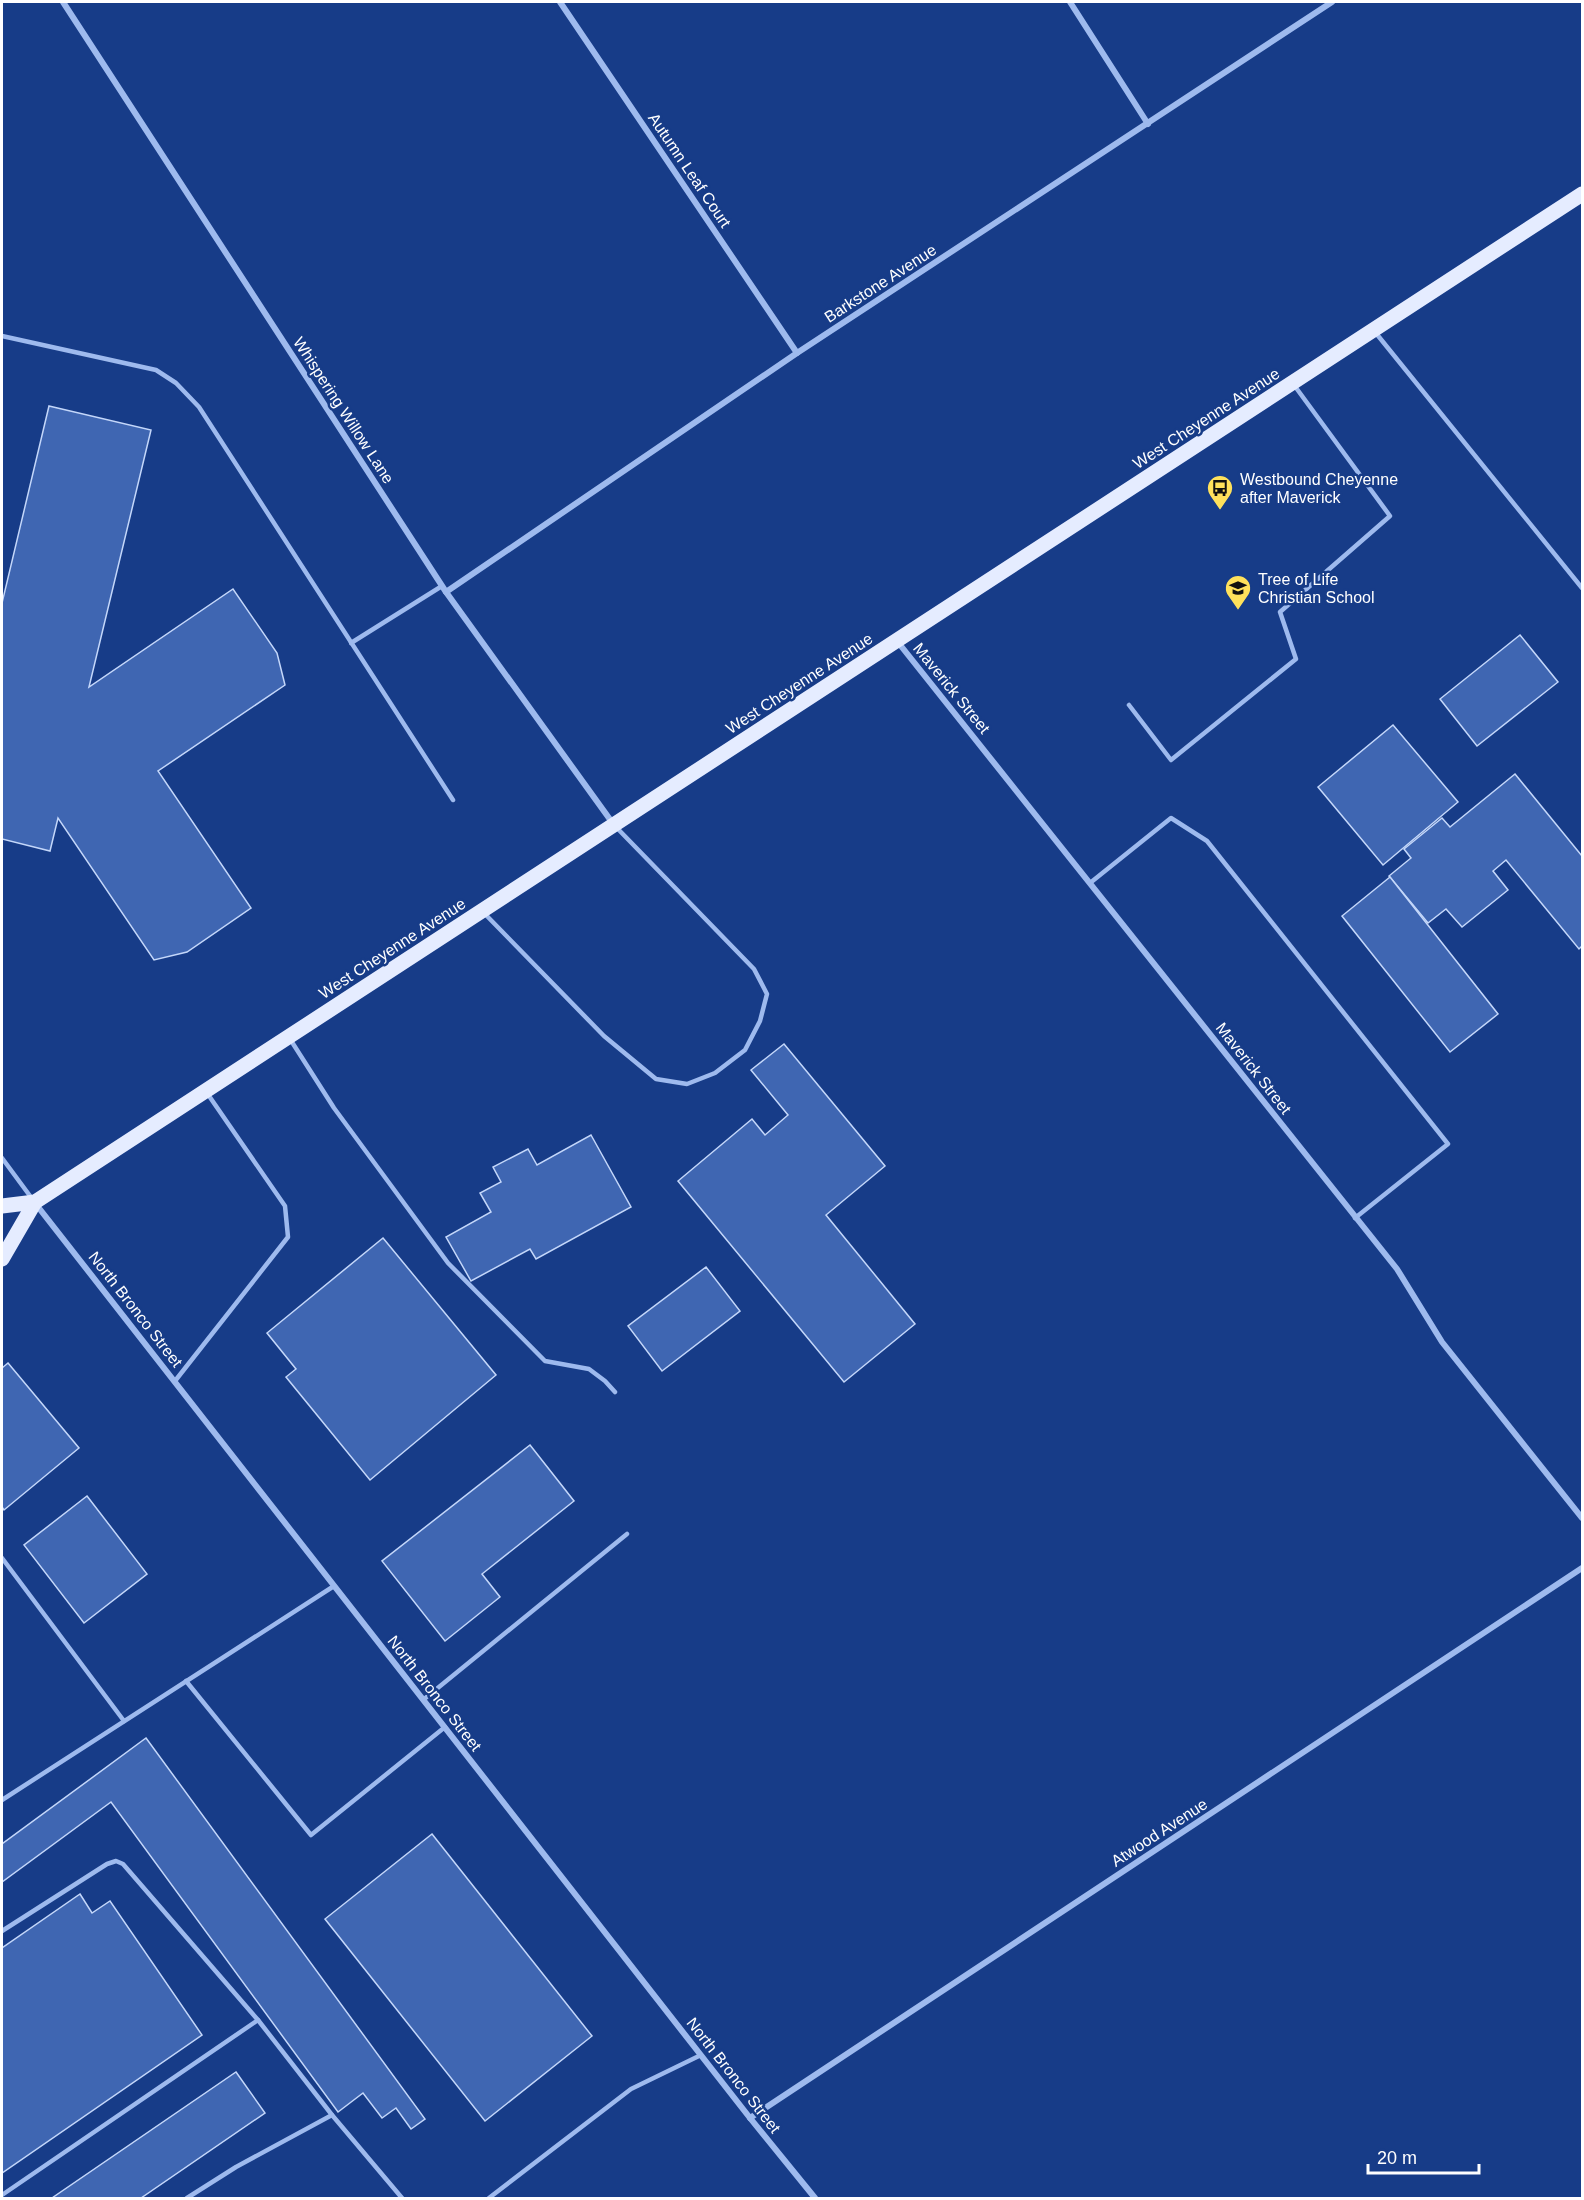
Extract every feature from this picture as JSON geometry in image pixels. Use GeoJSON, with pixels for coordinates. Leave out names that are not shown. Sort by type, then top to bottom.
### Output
{"type":"FeatureCollection","features":[{"type":"Feature","properties":{"kind":"main road","name":"West Cheyenne Avenue"},"geometry":{"type":"LineString","coordinates":[[2,1206],[35,1202],[1582,194]]}},
{"type":"Feature","properties":{"kind":"main road","name":"West Cheyenne Avenue"},"geometry":{"type":"LineString","coordinates":[[2,1259],[35,1202]]}},
{"type":"Feature","properties":{"kind":"street","name":"Whispering Willow Lane"},"geometry":{"type":"LineString","coordinates":[[63,2],[444,589],[614,825]]}},
{"type":"Feature","properties":{"kind":"street","name":"Autumn Leaf Court"},"geometry":{"type":"LineString","coordinates":[[560,2],[797,353]]}},
{"type":"Feature","properties":{"kind":"street"},"geometry":{"type":"LineString","coordinates":[[1070,2],[1148,124]]}},
{"type":"Feature","properties":{"kind":"street","name":"Barkstone Avenue"},"geometry":{"type":"LineString","coordinates":[[444,589],[797,353],[1332,2]]}},
{"type":"Feature","properties":{"kind":"street","name":"Maverick Street"},"geometry":{"type":"LineString","coordinates":[[897,641],[1396,1269],[1442,1342],[1582,1518]]}},
{"type":"Feature","properties":{"kind":"street","name":"North Bronco Street"},"geometry":{"type":"LineString","coordinates":[[35,1202],[815,2199]]}},
{"type":"Feature","properties":{"kind":"street","name":"Atwood Avenue"},"geometry":{"type":"LineString","coordinates":[[750,2118],[1582,1568]]}},
{"type":"Feature","properties":{"kind":"lane"},"geometry":{"type":"LineString","coordinates":[[1374,330],[1582,588]]}},
{"type":"Feature","properties":{"kind":"lane"},"geometry":{"type":"LineString","coordinates":[[2,336],[156,370],[176,383],[199,407],[453,800]]}},
{"type":"Feature","properties":{"kind":"lane"},"geometry":{"type":"LineString","coordinates":[[1128,705],[1171,760],[1296,659],[1280,612],[1390,516],[1292,383]]}},
{"type":"Feature","properties":{"kind":"lane"},"geometry":{"type":"LineString","coordinates":[[351,643],[444,589]]}},
{"type":"Feature","properties":{"kind":"lane"},"geometry":{"type":"LineString","coordinates":[[1090,884],[1171,818],[1207,841],[1448,1144],[1355,1218]]}},
{"type":"Feature","properties":{"kind":"lane"},"geometry":{"type":"LineString","coordinates":[[482,911],[604,1036],[656,1079],[687,1084],[715,1073],[745,1050],[760,1021],[767,994],[754,969],[614,825]]}},
{"type":"Feature","properties":{"kind":"lane"},"geometry":{"type":"LineString","coordinates":[[289,1037],[334,1108],[448,1263],[545,1361],[589,1369],[615,1392]]}},
{"type":"Feature","properties":{"kind":"lane"},"geometry":{"type":"LineString","coordinates":[[175,1381],[288,1237],[285,1206],[205,1091]]}},
{"type":"Feature","properties":{"kind":"lane"},"geometry":{"type":"LineString","coordinates":[[2,1158],[35,1202]]}},
{"type":"Feature","properties":{"kind":"lane"},"geometry":{"type":"LineString","coordinates":[[423,1700],[627,1534]]}},
{"type":"Feature","properties":{"kind":"lane"},"geometry":{"type":"LineString","coordinates":[[2,1558],[124,1721]]}},
{"type":"Feature","properties":{"kind":"lane"},"geometry":{"type":"LineString","coordinates":[[2,1800],[334,1586]]}},
{"type":"Feature","properties":{"kind":"lane"},"geometry":{"type":"LineString","coordinates":[[186,1681],[311,1835],[445,1727]]}},
{"type":"Feature","properties":{"kind":"lane"},"geometry":{"type":"LineString","coordinates":[[2,1931],[107,1864],[116,1861],[123,1864],[258,2020],[332,2115],[402,2199]]}},
{"type":"Feature","properties":{"kind":"lane"},"geometry":{"type":"LineString","coordinates":[[2,2195],[258,2020]]}},
{"type":"Feature","properties":{"kind":"lane"},"geometry":{"type":"LineString","coordinates":[[489,2199],[632,2089],[701,2055]]}},
{"type":"Feature","properties":{"kind":"lane"},"geometry":{"type":"LineString","coordinates":[[187,2199],[236,2167],[332,2115]]}},
{"type":"Feature","properties":{"kind":"building"},"geometry":{"type":"Polygon","coordinates":[[[49,406],[151,430],[89,687],[233,589],[277,653],[285,685],[158,771],[251,908],[187,952],[154,960],[58,818],[50,851],[2,839],[2,603],[49,406]]]}},
{"type":"Feature","properties":{"kind":"building"},"geometry":{"type":"Polygon","coordinates":[[[1520,635],[1558,682],[1477,746],[1440,699],[1520,635]]]}},
{"type":"Feature","properties":{"kind":"building"},"geometry":{"type":"Polygon","coordinates":[[[1393,725],[1458,802],[1383,865],[1318,787],[1393,725]]]}},
{"type":"Feature","properties":{"kind":"building"},"geometry":{"type":"Polygon","coordinates":[[[1515,774],[1582,856],[1582,946],[1579,949],[1506,860],[1493,871],[1508,890],[1462,927],[1446,909],[1428,923],[1389,876],[1411,858],[1404,849],[1442,818],[1450,827],[1515,774]]]}},
{"type":"Feature","properties":{"kind":"building"},"geometry":{"type":"Polygon","coordinates":[[[1390,877],[1498,1014],[1450,1052],[1342,916],[1390,877]]]}},
{"type":"Feature","properties":{"kind":"building"},"geometry":{"type":"Polygon","coordinates":[[[784,1044],[885,1166],[826,1215],[915,1324],[844,1382],[678,1181],[752,1119],[765,1135],[788,1115],[751,1070],[784,1044]]]}},
{"type":"Feature","properties":{"kind":"building"},"geometry":{"type":"Polygon","coordinates":[[[591,1135],[631,1207],[536,1259],[530,1249],[471,1281],[446,1237],[491,1212],[480,1193],[501,1182],[493,1167],[528,1149],[537,1165],[591,1135]]]}},
{"type":"Feature","properties":{"kind":"building"},"geometry":{"type":"Polygon","coordinates":[[[383,1238],[496,1375],[370,1480],[286,1377],[296,1369],[267,1333],[383,1238]]]}},
{"type":"Feature","properties":{"kind":"building"},"geometry":{"type":"Polygon","coordinates":[[[706,1267],[740,1311],[662,1371],[628,1326],[706,1267]]]}},
{"type":"Feature","properties":{"kind":"building"},"geometry":{"type":"Polygon","coordinates":[[[8,1363],[79,1448],[4,1510],[2,1507],[2,1368],[8,1363]]]}},
{"type":"Feature","properties":{"kind":"building"},"geometry":{"type":"Polygon","coordinates":[[[530,1445],[574,1501],[482,1574],[500,1597],[445,1641],[382,1561],[530,1445]]]}},
{"type":"Feature","properties":{"kind":"building"},"geometry":{"type":"Polygon","coordinates":[[[87,1496],[147,1574],[84,1623],[24,1545],[87,1496]]]}},
{"type":"Feature","properties":{"kind":"building"},"geometry":{"type":"Polygon","coordinates":[[[146,1738],[425,2119],[411,2129],[396,2108],[382,2118],[363,2093],[338,2112],[111,1802],[2,1882],[2,1844],[146,1738]]]}},
{"type":"Feature","properties":{"kind":"building"},"geometry":{"type":"Polygon","coordinates":[[[432,1834],[592,2036],[485,2121],[325,1919],[432,1834]]]}},
{"type":"Feature","properties":{"kind":"building"},"geometry":{"type":"Polygon","coordinates":[[[80,1894],[92,1913],[110,1901],[202,2035],[2,2173],[2,1948],[80,1894]]]}},
{"type":"Feature","properties":{"kind":"building"},"geometry":{"type":"Polygon","coordinates":[[[236,2072],[265,2113],[141,2198],[52,2198],[236,2072]]]}},
{"type":"Feature","properties":{"kind":"place","name":"Westbound Cheyenne after Maverick"},"geometry":{"type":"Point","coordinates":[1220,511]}},
{"type":"Feature","properties":{"kind":"place","name":"Tree of Life Christian School"},"geometry":{"type":"Point","coordinates":[1238,611]}}]}
